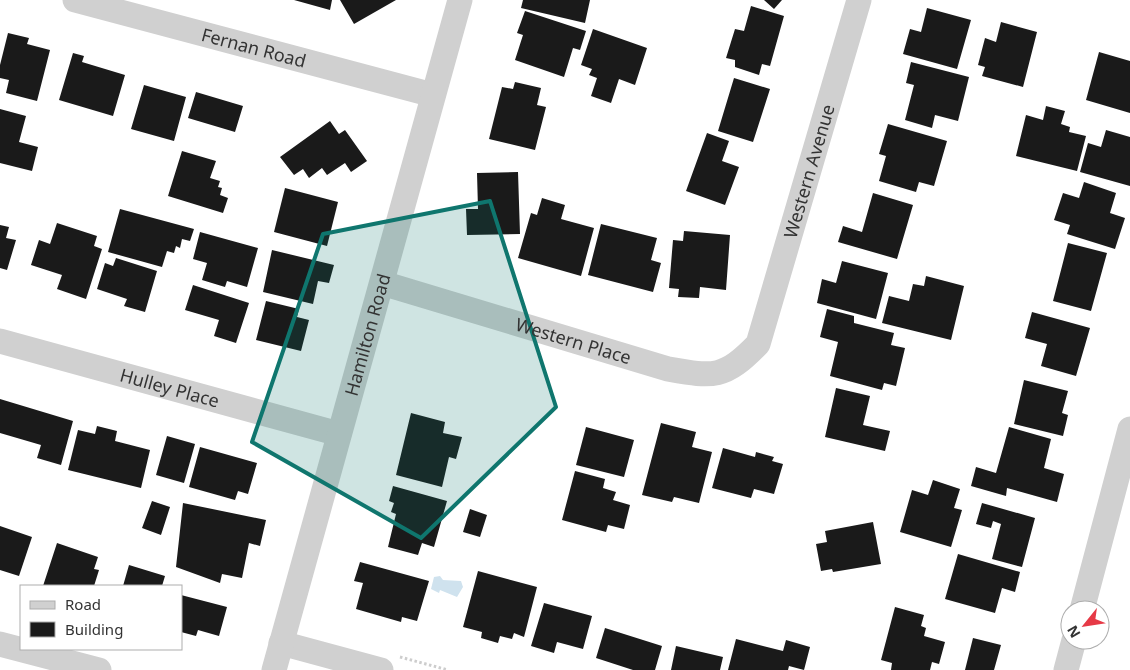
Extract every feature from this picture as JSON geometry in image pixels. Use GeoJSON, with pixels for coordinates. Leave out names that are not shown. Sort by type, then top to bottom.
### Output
{"type":"FeatureCollection","features":[{"type":"Feature","properties":{"kind":"street","name":"Fernan Road"},"geometry":{"type":"LineString","coordinates":[[75,0],[433,95]]}},
{"type":"Feature","properties":{"kind":"street","name":"Hamilton Road"},"geometry":{"type":"LineString","coordinates":[[274,670],[460,0]]}},
{"type":"Feature","properties":{"kind":"street","name":"Western Avenue"},"geometry":{"type":"LineString","coordinates":[[758,344],[859,0]]}},
{"type":"Feature","properties":{"kind":"street","name":"Western Place"},"geometry":{"type":"LineString","coordinates":[[382,283],[668,369],[704,375],[725,372],[741,361],[758,344]]}},
{"type":"Feature","properties":{"kind":"street","name":"Hulley Place"},"geometry":{"type":"LineString","coordinates":[[0,341],[339,434]]}},
{"type":"Feature","properties":{"kind":"street"},"geometry":{"type":"LineString","coordinates":[[1085,600],[1130,429]]}},
{"type":"Feature","properties":{"kind":"street"},"geometry":{"type":"LineString","coordinates":[[281,643],[381,670]]}},
{"type":"Feature","properties":{"kind":"street"},"geometry":{"type":"LineString","coordinates":[[0,644],[20,649]]}},
{"type":"Feature","properties":{"kind":"street"},"geometry":{"type":"LineString","coordinates":[[23,650],[99,670]]}},
{"type":"Feature","properties":{"kind":"street"},"geometry":{"type":"LineString","coordinates":[[1066,670],[1071,650]]}},
{"type":"Feature","properties":{"kind":"highlighted area"},"geometry":{"type":"Polygon","coordinates":[[[490,201],[556,407],[421,538],[252,442],[323,234],[490,201]]]}},
{"type":"Feature","properties":{"kind":"water"},"geometry":{"type":"Polygon","coordinates":[[[440,576],[443,580],[461,581],[463,587],[457,597],[440,590],[439,593],[431,589],[434,577],[440,576]]]}},
{"type":"Feature","properties":{"kind":"building"},"geometry":{"type":"Polygon","coordinates":[[[294,0],[332,0],[330,10],[294,0]]]}},
{"type":"Feature","properties":{"kind":"building"},"geometry":{"type":"Polygon","coordinates":[[[340,0],[396,0],[354,24],[340,0]]]}},
{"type":"Feature","properties":{"kind":"building"},"geometry":{"type":"Polygon","coordinates":[[[523,0],[590,0],[585,23],[521,8],[523,0]]]}},
{"type":"Feature","properties":{"kind":"building"},"geometry":{"type":"Polygon","coordinates":[[[764,0],[782,0],[774,9],[764,0]]]}},
{"type":"Feature","properties":{"kind":"building"},"geometry":{"type":"Polygon","coordinates":[[[751,6],[784,16],[770,66],[762,64],[759,75],[735,67],[735,60],[726,58],[735,29],[744,31],[751,6]]]}},
{"type":"Feature","properties":{"kind":"building"},"geometry":{"type":"Polygon","coordinates":[[[927,8],[971,20],[957,69],[903,54],[910,29],[921,32],[927,8]]]}},
{"type":"Feature","properties":{"kind":"building"},"geometry":{"type":"Polygon","coordinates":[[[525,11],[586,31],[580,50],[573,48],[564,77],[515,60],[523,35],[517,33],[525,11]]]}},
{"type":"Feature","properties":{"kind":"building"},"geometry":{"type":"Polygon","coordinates":[[[1001,22],[1037,32],[1023,87],[982,76],[985,67],[978,65],[985,38],[996,42],[1001,22]]]}},
{"type":"Feature","properties":{"kind":"building"},"geometry":{"type":"Polygon","coordinates":[[[593,29],[647,48],[635,85],[619,79],[611,103],[591,96],[597,78],[589,75],[592,69],[581,65],[593,29]]]}},
{"type":"Feature","properties":{"kind":"building"},"geometry":{"type":"Polygon","coordinates":[[[8,33],[29,38],[27,44],[50,50],[37,101],[6,93],[9,80],[0,78],[0,65],[8,33]]]}},
{"type":"Feature","properties":{"kind":"building"},"geometry":{"type":"Polygon","coordinates":[[[1099,52],[1130,61],[1130,113],[1086,100],[1099,52]]]}},
{"type":"Feature","properties":{"kind":"building"},"geometry":{"type":"Polygon","coordinates":[[[73,53],[84,56],[82,62],[125,75],[113,116],[59,100],[73,53]]]}},
{"type":"Feature","properties":{"kind":"building"},"geometry":{"type":"Polygon","coordinates":[[[911,62],[969,77],[958,121],[935,115],[932,128],[905,120],[914,85],[906,83],[911,62]]]}},
{"type":"Feature","properties":{"kind":"building"},"geometry":{"type":"Polygon","coordinates":[[[734,78],[770,89],[753,142],[718,131],[734,78]]]}},
{"type":"Feature","properties":{"kind":"building"},"geometry":{"type":"Polygon","coordinates":[[[515,82],[541,88],[537,105],[546,107],[535,150],[489,139],[502,87],[513,89],[515,82]]]}},
{"type":"Feature","properties":{"kind":"building"},"geometry":{"type":"Polygon","coordinates":[[[144,85],[186,97],[174,141],[131,129],[144,85]]]}},
{"type":"Feature","properties":{"kind":"building"},"geometry":{"type":"Polygon","coordinates":[[[196,92],[243,106],[235,132],[188,118],[196,92]]]}},
{"type":"Feature","properties":{"kind":"building"},"geometry":{"type":"Polygon","coordinates":[[[1046,106],[1065,111],[1061,124],[1070,127],[1069,132],[1086,136],[1077,171],[1016,156],[1026,115],[1043,120],[1046,106]]]}},
{"type":"Feature","properties":{"kind":"building"},"geometry":{"type":"Polygon","coordinates":[[[0,109],[26,116],[19,142],[38,147],[32,171],[0,163],[0,109]]]}},
{"type":"Feature","properties":{"kind":"building"},"geometry":{"type":"Polygon","coordinates":[[[330,121],[339,134],[345,130],[367,161],[351,172],[345,163],[327,175],[322,168],[309,178],[303,169],[294,175],[280,157],[330,121]]]}},
{"type":"Feature","properties":{"kind":"building"},"geometry":{"type":"Polygon","coordinates":[[[888,124],[947,141],[934,186],[919,182],[916,192],[879,181],[886,156],[879,154],[888,124]]]}},
{"type":"Feature","properties":{"kind":"building"},"geometry":{"type":"Polygon","coordinates":[[[1106,130],[1130,137],[1130,186],[1080,172],[1088,143],[1101,147],[1106,130]]]}},
{"type":"Feature","properties":{"kind":"building"},"geometry":{"type":"Polygon","coordinates":[[[707,133],[729,141],[722,161],[739,167],[725,205],[686,191],[707,133]]]}},
{"type":"Feature","properties":{"kind":"building"},"geometry":{"type":"Polygon","coordinates":[[[182,151],[216,161],[210,178],[220,181],[218,187],[222,188],[220,195],[228,198],[223,213],[168,196],[182,151]]]}},
{"type":"Feature","properties":{"kind":"building"},"geometry":{"type":"Polygon","coordinates":[[[518,172],[520,234],[467,235],[466,209],[478,209],[477,173],[518,172]]]}},
{"type":"Feature","properties":{"kind":"building"},"geometry":{"type":"Polygon","coordinates":[[[1084,182],[1116,193],[1110,213],[1125,218],[1115,249],[1067,234],[1070,225],[1054,220],[1063,193],[1079,198],[1084,182]]]}},
{"type":"Feature","properties":{"kind":"building"},"geometry":{"type":"Polygon","coordinates":[[[285,188],[338,202],[327,246],[274,232],[285,188]]]}},
{"type":"Feature","properties":{"kind":"building"},"geometry":{"type":"Polygon","coordinates":[[[873,193],[913,205],[897,259],[838,242],[843,226],[862,232],[873,193]]]}},
{"type":"Feature","properties":{"kind":"building"},"geometry":{"type":"Polygon","coordinates":[[[542,198],[565,205],[561,219],[594,228],[581,276],[518,258],[531,213],[537,215],[542,198]]]}},
{"type":"Feature","properties":{"kind":"building"},"geometry":{"type":"Polygon","coordinates":[[[120,209],[194,229],[190,241],[182,239],[180,248],[176,246],[174,253],[167,251],[162,267],[108,252],[120,209]]]}},
{"type":"Feature","properties":{"kind":"building"},"geometry":{"type":"Polygon","coordinates":[[[57,223],[97,236],[94,246],[102,249],[86,299],[57,289],[62,275],[31,265],[39,240],[50,244],[57,223]]]}},
{"type":"Feature","properties":{"kind":"building"},"geometry":{"type":"Polygon","coordinates":[[[601,224],[657,238],[651,260],[661,263],[653,292],[588,275],[601,224]]]}},
{"type":"Feature","properties":{"kind":"building"},"geometry":{"type":"Polygon","coordinates":[[[0,225],[9,227],[6,238],[16,240],[7,270],[0,268],[0,225]]]}},
{"type":"Feature","properties":{"kind":"building"},"geometry":{"type":"Polygon","coordinates":[[[684,231],[730,235],[726,290],[700,287],[699,298],[678,297],[679,289],[669,288],[673,240],[683,241],[684,231]]]}},
{"type":"Feature","properties":{"kind":"building"},"geometry":{"type":"Polygon","coordinates":[[[200,232],[258,248],[247,287],[227,281],[225,287],[202,280],[207,263],[193,259],[200,232]]]}},
{"type":"Feature","properties":{"kind":"building"},"geometry":{"type":"Polygon","coordinates":[[[1068,243],[1107,253],[1091,311],[1053,301],[1068,243]]]}},
{"type":"Feature","properties":{"kind":"building"},"geometry":{"type":"Polygon","coordinates":[[[272,250],[334,265],[329,283],[318,281],[313,304],[263,292],[272,250]]]}},
{"type":"Feature","properties":{"kind":"building"},"geometry":{"type":"Polygon","coordinates":[[[116,258],[157,271],[145,312],[124,306],[127,299],[97,289],[105,263],[113,266],[116,258]]]}},
{"type":"Feature","properties":{"kind":"building"},"geometry":{"type":"Polygon","coordinates":[[[842,261],[888,273],[876,319],[817,303],[822,279],[836,283],[842,261]]]}},
{"type":"Feature","properties":{"kind":"building"},"geometry":{"type":"Polygon","coordinates":[[[926,276],[964,286],[951,340],[882,323],[889,296],[909,301],[913,284],[924,286],[926,276]]]}},
{"type":"Feature","properties":{"kind":"building"},"geometry":{"type":"Polygon","coordinates":[[[193,285],[249,303],[236,343],[214,336],[219,320],[185,310],[193,285]]]}},
{"type":"Feature","properties":{"kind":"building"},"geometry":{"type":"Polygon","coordinates":[[[266,301],[299,309],[297,317],[309,320],[301,351],[256,340],[266,301]]]}},
{"type":"Feature","properties":{"kind":"building"},"geometry":{"type":"Polygon","coordinates":[[[827,309],[854,316],[854,323],[894,333],[891,345],[905,348],[896,386],[884,383],[882,390],[830,376],[838,342],[820,337],[827,309]]]}},
{"type":"Feature","properties":{"kind":"building"},"geometry":{"type":"Polygon","coordinates":[[[1032,312],[1090,328],[1076,376],[1041,366],[1047,344],[1025,338],[1032,312]]]}},
{"type":"Feature","properties":{"kind":"building"},"geometry":{"type":"Polygon","coordinates":[[[1024,380],[1068,391],[1062,413],[1068,415],[1063,436],[1014,424],[1024,380]]]}},
{"type":"Feature","properties":{"kind":"building"},"geometry":{"type":"Polygon","coordinates":[[[836,388],[870,396],[863,425],[890,431],[885,451],[825,437],[836,388]]]}},
{"type":"Feature","properties":{"kind":"building"},"geometry":{"type":"Polygon","coordinates":[[[0,399],[73,421],[61,465],[37,458],[41,445],[0,433],[0,399]]]}},
{"type":"Feature","properties":{"kind":"building"},"geometry":{"type":"Polygon","coordinates":[[[411,413],[445,422],[443,433],[462,437],[456,459],[449,457],[442,487],[396,475],[411,413]]]}},
{"type":"Feature","properties":{"kind":"building"},"geometry":{"type":"Polygon","coordinates":[[[661,423],[696,432],[692,447],[712,452],[699,503],[674,497],[672,502],[642,495],[661,423]]]}},
{"type":"Feature","properties":{"kind":"building"},"geometry":{"type":"Polygon","coordinates":[[[97,426],[117,431],[115,441],[150,450],[141,488],[68,470],[78,430],[95,434],[97,426]]]}},
{"type":"Feature","properties":{"kind":"building"},"geometry":{"type":"Polygon","coordinates":[[[586,427],[634,440],[624,477],[576,465],[586,427]]]}},
{"type":"Feature","properties":{"kind":"building"},"geometry":{"type":"Polygon","coordinates":[[[1009,427],[1051,439],[1044,468],[1064,474],[1057,502],[1007,488],[1006,496],[971,486],[976,467],[996,473],[1009,427]]]}},
{"type":"Feature","properties":{"kind":"building"},"geometry":{"type":"Polygon","coordinates":[[[167,436],[195,444],[184,483],[156,475],[167,436]]]}},
{"type":"Feature","properties":{"kind":"building"},"geometry":{"type":"Polygon","coordinates":[[[200,447],[257,463],[248,494],[238,491],[235,500],[189,487],[200,447]]]}},
{"type":"Feature","properties":{"kind":"building"},"geometry":{"type":"Polygon","coordinates":[[[723,448],[755,457],[756,452],[774,457],[772,461],[783,464],[774,494],[754,489],[751,498],[712,488],[723,448]]]}},
{"type":"Feature","properties":{"kind":"building"},"geometry":{"type":"Polygon","coordinates":[[[575,471],[605,479],[603,488],[616,492],[613,500],[630,505],[624,529],[608,525],[606,532],[562,520],[575,471]]]}},
{"type":"Feature","properties":{"kind":"building"},"geometry":{"type":"Polygon","coordinates":[[[933,480],[960,489],[954,508],[962,510],[951,547],[900,532],[912,490],[928,495],[933,480]]]}},
{"type":"Feature","properties":{"kind":"building"},"geometry":{"type":"Polygon","coordinates":[[[393,486],[447,501],[434,547],[422,543],[418,555],[388,547],[396,514],[391,512],[394,503],[389,501],[393,486]]]}},
{"type":"Feature","properties":{"kind":"building"},"geometry":{"type":"Polygon","coordinates":[[[152,501],[170,507],[161,535],[142,528],[152,501]]]}},
{"type":"Feature","properties":{"kind":"building"},"geometry":{"type":"Polygon","coordinates":[[[183,503],[266,520],[260,546],[249,543],[242,578],[222,574],[220,583],[176,567],[183,503]]]}},
{"type":"Feature","properties":{"kind":"building"},"geometry":{"type":"Polygon","coordinates":[[[982,503],[1035,518],[1022,567],[992,559],[1001,524],[993,521],[991,528],[976,524],[982,503]]]}},
{"type":"Feature","properties":{"kind":"building"},"geometry":{"type":"Polygon","coordinates":[[[470,509],[487,515],[480,537],[463,532],[470,509]]]}},
{"type":"Feature","properties":{"kind":"building"},"geometry":{"type":"Polygon","coordinates":[[[873,522],[881,564],[833,572],[832,569],[821,571],[816,544],[827,542],[825,531],[873,522]]]}},
{"type":"Feature","properties":{"kind":"building"},"geometry":{"type":"Polygon","coordinates":[[[0,526],[32,537],[19,576],[0,570],[0,526]]]}},
{"type":"Feature","properties":{"kind":"building"},"geometry":{"type":"Polygon","coordinates":[[[57,543],[98,557],[94,569],[99,570],[94,585],[43,585],[57,543]]]}},
{"type":"Feature","properties":{"kind":"building"},"geometry":{"type":"Polygon","coordinates":[[[958,554],[1020,572],[1015,592],[1002,588],[995,613],[945,599],[958,554]]]}},
{"type":"Feature","properties":{"kind":"building"},"geometry":{"type":"Polygon","coordinates":[[[360,562],[429,581],[417,621],[402,617],[401,622],[356,609],[363,583],[354,581],[360,562]]]}},
{"type":"Feature","properties":{"kind":"building"},"geometry":{"type":"Polygon","coordinates":[[[129,565],[165,576],[162,585],[123,585],[129,565]]]}},
{"type":"Feature","properties":{"kind":"building"},"geometry":{"type":"Polygon","coordinates":[[[478,571],[537,587],[524,637],[514,633],[512,639],[500,636],[498,643],[481,638],[482,632],[463,627],[478,571]]]}},
{"type":"Feature","properties":{"kind":"building"},"geometry":{"type":"Polygon","coordinates":[[[182,595],[227,607],[219,636],[198,630],[196,636],[182,632],[182,595]]]}},
{"type":"Feature","properties":{"kind":"building"},"geometry":{"type":"Polygon","coordinates":[[[544,603],[592,616],[583,649],[557,642],[554,653],[531,646],[544,603]]]}},
{"type":"Feature","properties":{"kind":"building"},"geometry":{"type":"Polygon","coordinates":[[[895,607],[924,615],[921,626],[926,628],[924,636],[945,642],[939,664],[932,662],[930,670],[891,670],[892,663],[881,660],[895,607]]]}},
{"type":"Feature","properties":{"kind":"building"},"geometry":{"type":"Polygon","coordinates":[[[605,628],[662,646],[655,670],[633,670],[596,658],[605,628]]]}},
{"type":"Feature","properties":{"kind":"building"},"geometry":{"type":"Polygon","coordinates":[[[973,638],[1001,645],[994,670],[965,670],[973,638]]]}},
{"type":"Feature","properties":{"kind":"building"},"geometry":{"type":"Polygon","coordinates":[[[736,639],[783,651],[786,640],[810,647],[804,670],[789,666],[788,670],[728,670],[736,639]]]}},
{"type":"Feature","properties":{"kind":"building"},"geometry":{"type":"Polygon","coordinates":[[[676,646],[723,657],[720,670],[671,670],[676,646]]]}}]}
